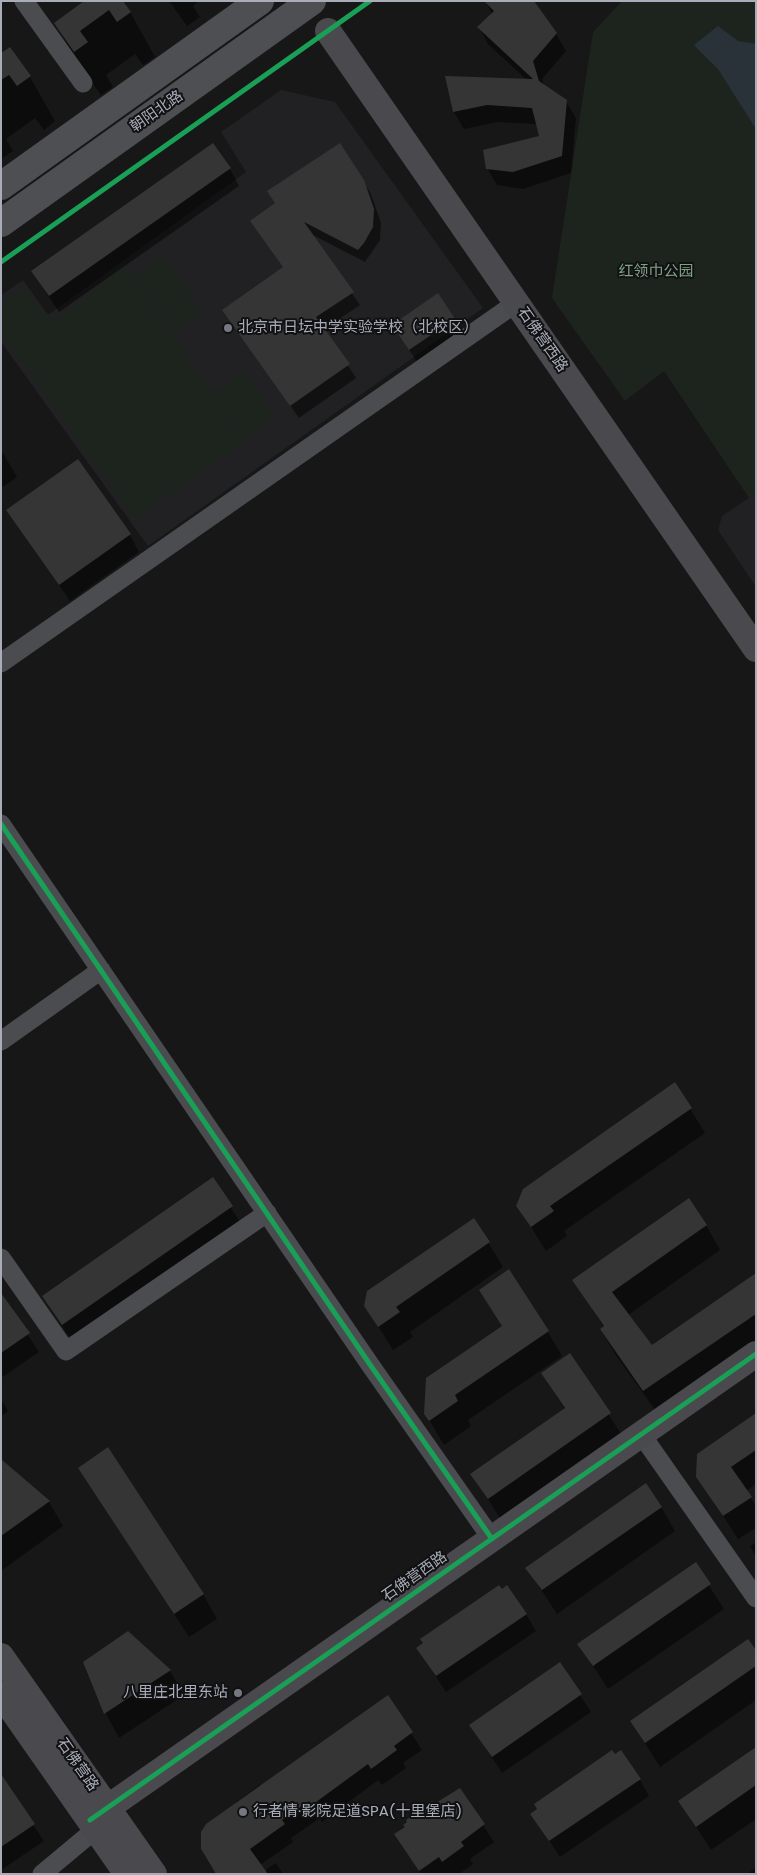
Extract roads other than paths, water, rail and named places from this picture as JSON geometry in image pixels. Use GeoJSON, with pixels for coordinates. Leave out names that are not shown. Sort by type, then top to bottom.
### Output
{"type":"FeatureCollection","features":[{"type":"Feature","properties":{"kind":"main road","name":"朝阳北路"},"geometry":{"type":"LineString","coordinates":[[1,186],[260,1]]}},
{"type":"Feature","properties":{"kind":"main road","name":"朝阳北路"},"geometry":{"type":"LineString","coordinates":[[1,223],[312,1]]}},
{"type":"Feature","properties":{"kind":"street"},"geometry":{"type":"LineString","coordinates":[[24,1],[83,83]]}},
{"type":"Feature","properties":{"kind":"street","name":"石佛营西路"},"geometry":{"type":"LineString","coordinates":[[328,31],[756,649]]}},
{"type":"Feature","properties":{"kind":"street"},"geometry":{"type":"LineString","coordinates":[[1,662],[516,303]]}},
{"type":"Feature","properties":{"kind":"street"},"geometry":{"type":"LineString","coordinates":[[1,824],[267,1214],[492,1538]]}},
{"type":"Feature","properties":{"kind":"street"},"geometry":{"type":"LineString","coordinates":[[1,1041],[101,970]]}},
{"type":"Feature","properties":{"kind":"street"},"geometry":{"type":"LineString","coordinates":[[1,1258],[66,1351],[267,1214]]}},
{"type":"Feature","properties":{"kind":"street","name":"石佛营西路"},"geometry":{"type":"LineString","coordinates":[[98,1819],[492,1538],[756,1354]]}},
{"type":"Feature","properties":{"kind":"street"},"geometry":{"type":"LineString","coordinates":[[641,1434],[756,1598]]}},
{"type":"Feature","properties":{"kind":"street","name":"石佛营路"},"geometry":{"type":"LineString","coordinates":[[1,1656],[98,1819],[127,1874]]}},
{"type":"Feature","properties":{"kind":"street","name":"石佛营路"},"geometry":{"type":"LineString","coordinates":[[1,1694],[98,1819],[154,1874]]}},
{"type":"Feature","properties":{"kind":"street"},"geometry":{"type":"LineString","coordinates":[[42,1874],[98,1819]]}},
{"type":"Feature","properties":{"kind":"place","name":"北京市日坛中学实验学校（北校区）"},"geometry":{"type":"Point","coordinates":[228,328]}},
{"type":"Feature","properties":{"kind":"place","name":"八里庄北里东站"},"geometry":{"type":"Point","coordinates":[238,1693]}},
{"type":"Feature","properties":{"kind":"place","name":"行者情·影院足道SPA(十里堡店)"},"geometry":{"type":"Point","coordinates":[243,1812]}},
{"type":"Feature","properties":{"kind":"park label","name":"红领巾公园"},"geometry":{"type":"Point","coordinates":[656,272]}}]}
